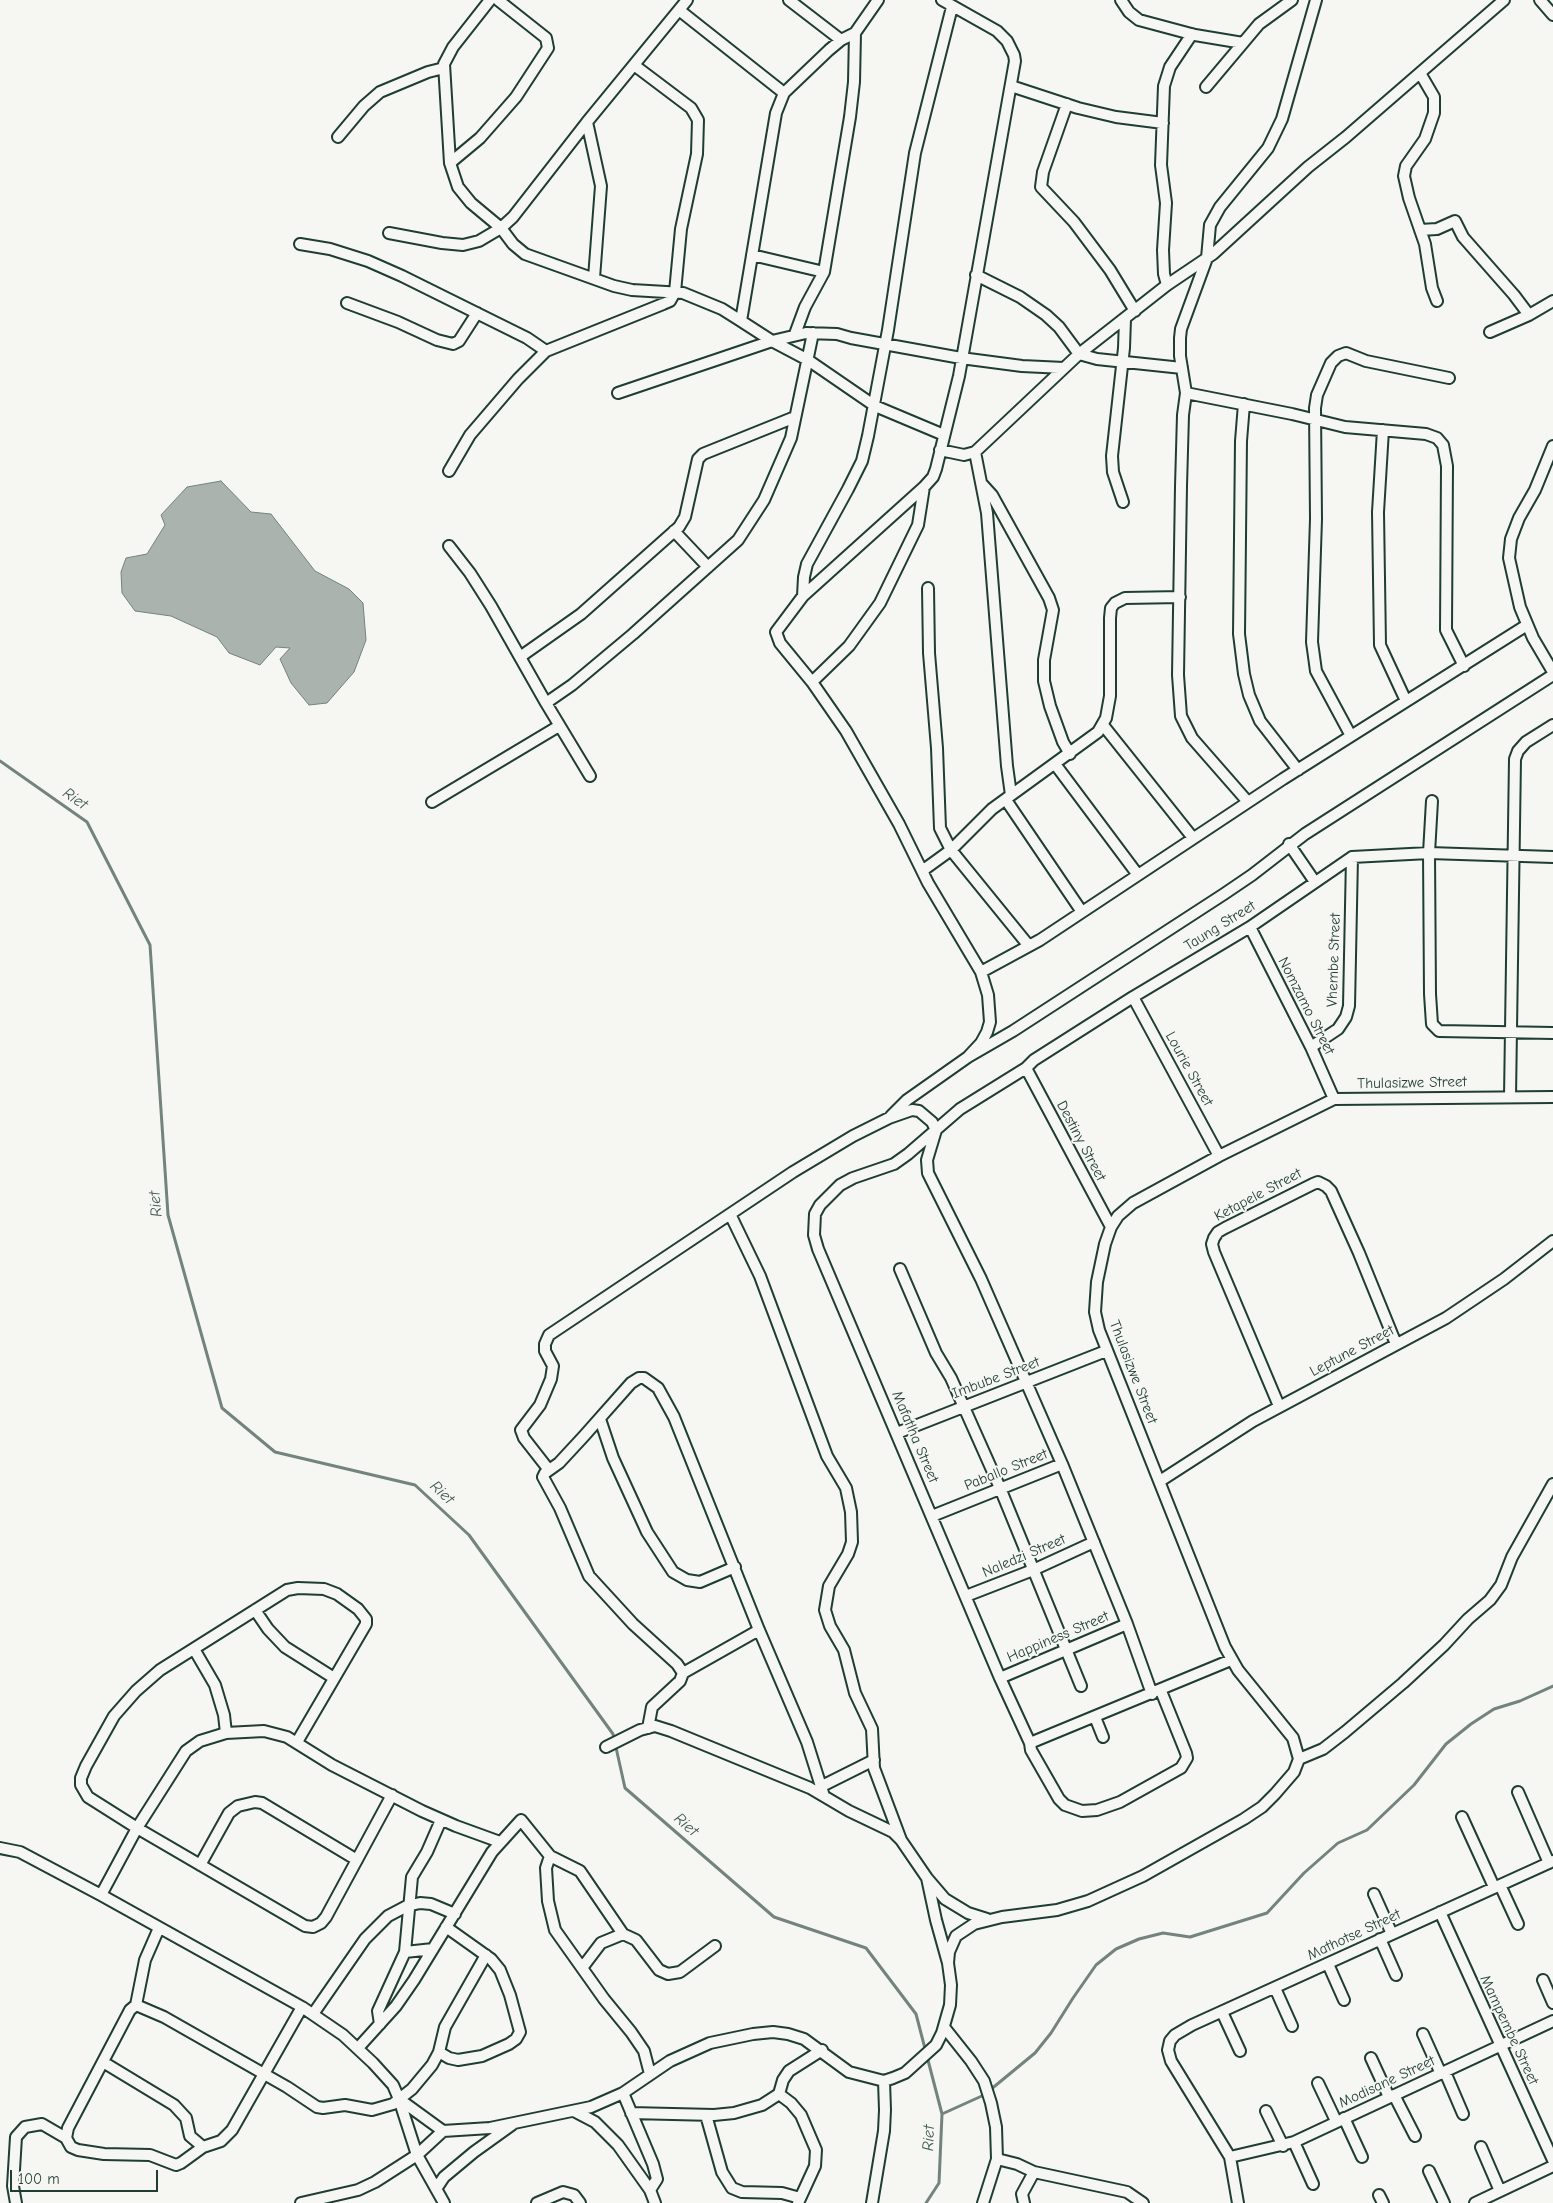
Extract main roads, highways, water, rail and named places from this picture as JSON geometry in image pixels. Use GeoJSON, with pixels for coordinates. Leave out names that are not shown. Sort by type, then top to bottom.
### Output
{"type":"FeatureCollection","features":[{"type":"Feature","properties":{"kind":"waterway","name":"Riet"},"geometry":{"type":"LineString","coordinates":[[0,761],[87,822],[150,945],[168,1215],[222,1408],[275,1452],[415,1485],[469,1535],[613,1734],[625,1788],[774,1917],[866,1948],[916,2014],[942,2114],[939,2183],[926,2203]]}},
{"type":"Feature","properties":{"kind":"waterway"},"geometry":{"type":"LineString","coordinates":[[942,2114],[984,2095],[1035,2053],[1051,2033],[1096,1965],[1116,1949],[1139,1939],[1163,1933],[1190,1937],[1267,1913],[1304,1873],[1338,1843],[1367,1830],[1414,1785],[1446,1744],[1471,1724],[1494,1709],[1520,1701],[1553,1686]]}}]}
